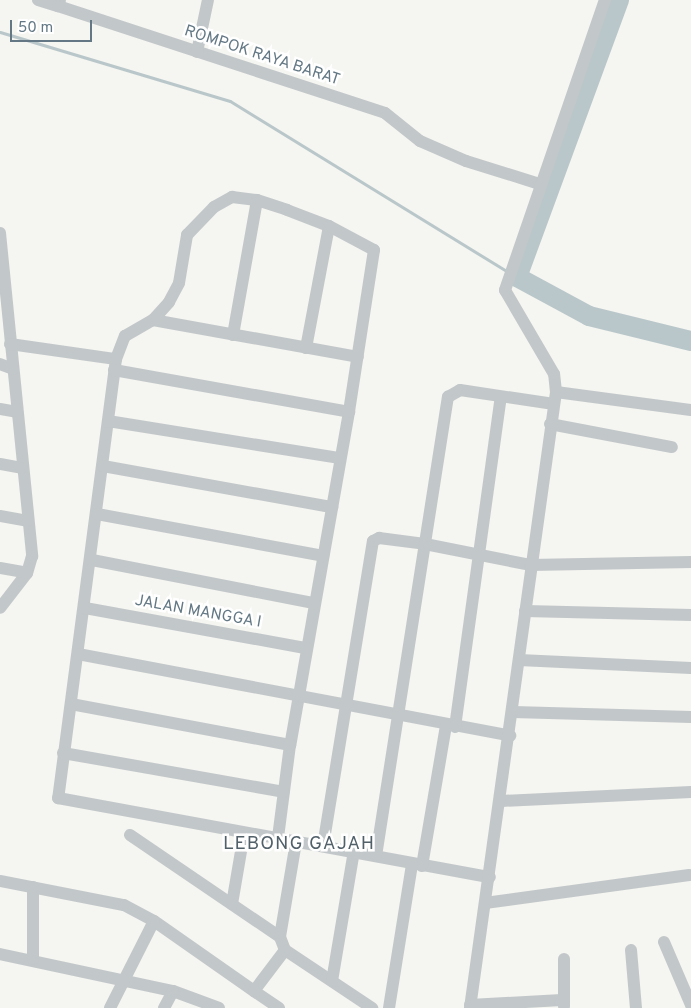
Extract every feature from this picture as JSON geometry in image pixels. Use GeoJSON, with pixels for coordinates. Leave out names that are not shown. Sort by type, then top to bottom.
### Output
{"type":"FeatureCollection","features":[{"type":"Feature","properties":{"kind":"street","name":"ROMPOK RAYA BARAT"},"geometry":{"type":"LineString","coordinates":[[38,0],[59,3],[197,52],[385,113],[420,141],[466,160],[540,184]]}},
{"type":"Feature","properties":{"kind":"street"},"geometry":{"type":"LineString","coordinates":[[197,52],[208,0]]}},
{"type":"Feature","properties":{"kind":"street"},"geometry":{"type":"LineString","coordinates":[[564,959],[563,1004],[470,1006],[510,736],[530,565],[555,398],[556,379],[505,296],[506,281],[605,0]]}},
{"type":"Feature","properties":{"kind":"street"},"geometry":{"type":"LineString","coordinates":[[278,838],[298,696],[349,412],[374,250],[330,226],[257,200],[232,197],[199,221],[187,235],[179,283],[154,320],[126,336],[115,365],[92,560],[63,753],[59,799],[244,834],[354,851],[490,878]]}},
{"type":"Feature","properties":{"kind":"street"},"geometry":{"type":"LineString","coordinates":[[233,335],[257,200]]}},
{"type":"Feature","properties":{"kind":"street"},"geometry":{"type":"LineString","coordinates":[[306,348],[330,226]]}},
{"type":"Feature","properties":{"kind":"street"},"geometry":{"type":"LineString","coordinates":[[0,234],[3,297],[13,369],[32,556],[27,573],[0,608]]}},
{"type":"Feature","properties":{"kind":"street"},"geometry":{"type":"LineString","coordinates":[[154,320],[358,356]]}},
{"type":"Feature","properties":{"kind":"street"},"geometry":{"type":"LineString","coordinates":[[10,344],[349,412]]}},
{"type":"Feature","properties":{"kind":"street"},"geometry":{"type":"LineString","coordinates":[[0,364],[13,369]]}},
{"type":"Feature","properties":{"kind":"street"},"geometry":{"type":"LineString","coordinates":[[376,856],[449,395],[458,390],[501,396],[555,398],[691,410]]}},
{"type":"Feature","properties":{"kind":"street"},"geometry":{"type":"LineString","coordinates":[[389,1008],[417,865],[450,726],[501,396]]}},
{"type":"Feature","properties":{"kind":"street"},"geometry":{"type":"LineString","coordinates":[[0,409],[17,412]]}},
{"type":"Feature","properties":{"kind":"street"},"geometry":{"type":"LineString","coordinates":[[108,421],[340,458]]}},
{"type":"Feature","properties":{"kind":"street"},"geometry":{"type":"LineString","coordinates":[[550,424],[672,447]]}},
{"type":"Feature","properties":{"kind":"street"},"geometry":{"type":"LineString","coordinates":[[0,464],[22,468]]}},
{"type":"Feature","properties":{"kind":"street"},"geometry":{"type":"LineString","coordinates":[[103,466],[332,507]]}},
{"type":"Feature","properties":{"kind":"street"},"geometry":{"type":"LineString","coordinates":[[97,514],[323,556]]}},
{"type":"Feature","properties":{"kind":"street"},"geometry":{"type":"LineString","coordinates":[[0,516],[28,521]]}},
{"type":"Feature","properties":{"kind":"street"},"geometry":{"type":"LineString","coordinates":[[323,846],[347,706],[371,543],[379,538],[425,544],[530,565],[691,562]]}},
{"type":"Feature","properties":{"kind":"street"},"geometry":{"type":"LineString","coordinates":[[92,560],[314,603]]}},
{"type":"Feature","properties":{"kind":"street"},"geometry":{"type":"LineString","coordinates":[[0,568],[27,573]]}},
{"type":"Feature","properties":{"kind":"street","name":"JALAN MANGGA I"},"geometry":{"type":"LineString","coordinates":[[85,608],[306,648]]}},
{"type":"Feature","properties":{"kind":"street"},"geometry":{"type":"LineString","coordinates":[[525,611],[691,616]]}},
{"type":"Feature","properties":{"kind":"street"},"geometry":{"type":"LineString","coordinates":[[78,654],[510,736]]}},
{"type":"Feature","properties":{"kind":"street"},"geometry":{"type":"LineString","coordinates":[[519,660],[691,668]]}},
{"type":"Feature","properties":{"kind":"street"},"geometry":{"type":"LineString","coordinates":[[71,704],[290,745]]}},
{"type":"Feature","properties":{"kind":"street"},"geometry":{"type":"LineString","coordinates":[[513,712],[691,717]]}},
{"type":"Feature","properties":{"kind":"street"},"geometry":{"type":"LineString","coordinates":[[63,753],[284,792]]}},
{"type":"Feature","properties":{"kind":"street"},"geometry":{"type":"LineString","coordinates":[[501,801],[691,792]]}},
{"type":"Feature","properties":{"kind":"street"},"geometry":{"type":"LineString","coordinates":[[232,904],[244,834]]}},
{"type":"Feature","properties":{"kind":"street"},"geometry":{"type":"LineString","coordinates":[[130,835],[280,937]]}},
{"type":"Feature","properties":{"kind":"street"},"geometry":{"type":"LineString","coordinates":[[296,842],[280,937],[285,950],[372,1008]]}},
{"type":"Feature","properties":{"kind":"street"},"geometry":{"type":"LineString","coordinates":[[332,981],[354,851]]}},
{"type":"Feature","properties":{"kind":"street"},"geometry":{"type":"LineString","coordinates":[[485,903],[689,874]]}},
{"type":"Feature","properties":{"kind":"street"},"geometry":{"type":"LineString","coordinates":[[0,882],[111,901],[154,921],[278,1008]]}},
{"type":"Feature","properties":{"kind":"street"},"geometry":{"type":"LineString","coordinates":[[32,959],[33,887]]}},
{"type":"Feature","properties":{"kind":"street"},"geometry":{"type":"LineString","coordinates":[[110,1008],[154,921]]}},
{"type":"Feature","properties":{"kind":"street"},"geometry":{"type":"LineString","coordinates":[[664,942],[691,1005]]}},
{"type":"Feature","properties":{"kind":"street"},"geometry":{"type":"LineString","coordinates":[[254,991],[285,950]]}},
{"type":"Feature","properties":{"kind":"street"},"geometry":{"type":"LineString","coordinates":[[631,950],[636,1008]]}},
{"type":"Feature","properties":{"kind":"street"},"geometry":{"type":"LineString","coordinates":[[0,954],[32,959],[173,991],[219,1008]]}},
{"type":"Feature","properties":{"kind":"street"},"geometry":{"type":"LineString","coordinates":[[164,1008],[173,991]]}},
{"type":"Feature","properties":{"kind":"waterway"},"geometry":{"type":"LineString","coordinates":[[619,0],[517,277],[589,316],[691,341]]}},
{"type":"Feature","properties":{"kind":"waterway"},"geometry":{"type":"LineString","coordinates":[[0,32],[230,101],[508,272]]}},
{"type":"Feature","properties":{"kind":"district","name":"LEBONG GAJAH"},"geometry":{"type":"Point","coordinates":[299,845]}}]}
